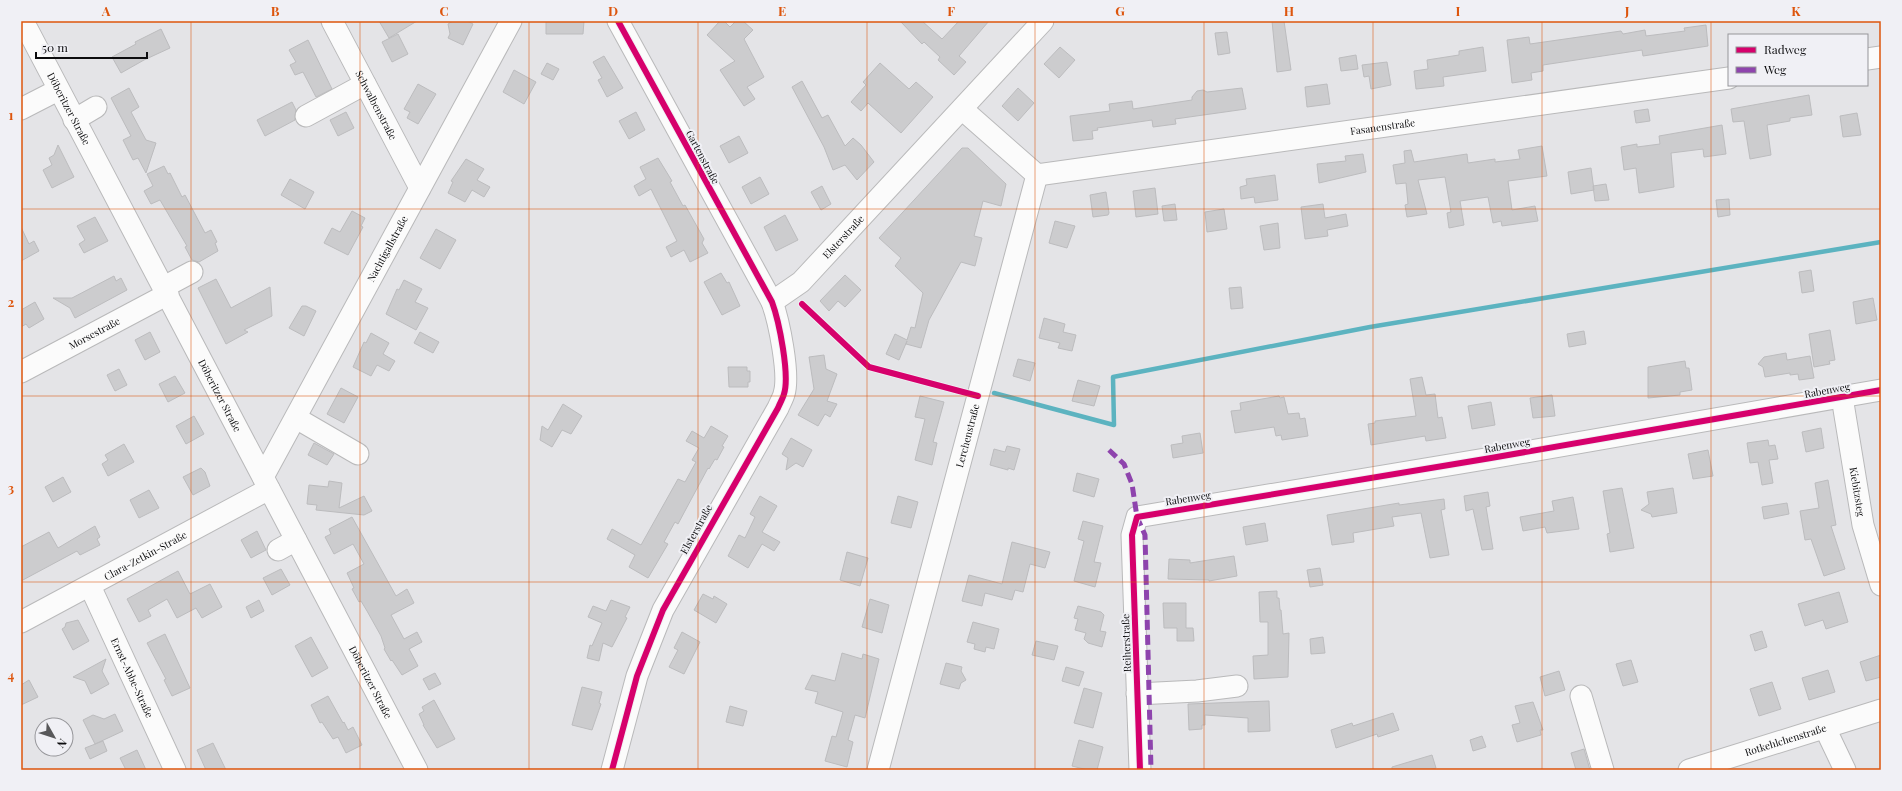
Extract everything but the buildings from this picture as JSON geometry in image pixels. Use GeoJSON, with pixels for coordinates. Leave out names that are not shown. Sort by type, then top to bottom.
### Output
{"type":"FeatureCollection","features":[{"type":"Feature","properties":{"kind":"street","name":"Döberitzer Straße"},"geometry":{"type":"LineString","coordinates":[[23,21],[417,770]]}},
{"type":"Feature","properties":{"kind":"street","name":"Schwalbenstraße"},"geometry":{"type":"LineString","coordinates":[[332,21],[420,188]]}},
{"type":"Feature","properties":{"kind":"street","name":"Nachtigallstraße"},"geometry":{"type":"LineString","coordinates":[[266,483],[296,418],[512,21]]}},
{"type":"Feature","properties":{"kind":"street","name":"Gartenstraße"},"geometry":{"type":"LineString","coordinates":[[618,21],[772,302]]}},
{"type":"Feature","properties":{"kind":"street","name":"Elsterstraße"},"geometry":{"type":"LineString","coordinates":[[612,770],[637,676],[663,610],[785,393],[786,376],[778,319],[772,302],[801,282],[1043,21]]}},
{"type":"Feature","properties":{"kind":"street"},"geometry":{"type":"LineString","coordinates":[[1868,59],[1881,57]]}},
{"type":"Feature","properties":{"kind":"street","name":"Fasanenstraße"},"geometry":{"type":"LineString","coordinates":[[1037,175],[1728,78]]}},
{"type":"Feature","properties":{"kind":"street"},"geometry":{"type":"LineString","coordinates":[[306,116],[365,84]]}},
{"type":"Feature","properties":{"kind":"street"},"geometry":{"type":"LineString","coordinates":[[21,109],[58,90]]}},
{"type":"Feature","properties":{"kind":"street"},"geometry":{"type":"LineString","coordinates":[[74,120],[96,107]]}},
{"type":"Feature","properties":{"kind":"street"},"geometry":{"type":"LineString","coordinates":[[962,109],[1037,175]]}},
{"type":"Feature","properties":{"kind":"street","name":"Lerchenstraße"},"geometry":{"type":"LineString","coordinates":[[878,770],[1037,175]]}},
{"type":"Feature","properties":{"kind":"street","name":"Morsestraße"},"geometry":{"type":"LineString","coordinates":[[21,372],[166,291],[192,272]]}},
{"type":"Feature","properties":{"kind":"street","name":"Rabenweg"},"geometry":{"type":"LineString","coordinates":[[1136,517],[1490,458],[1881,390]]}},
{"type":"Feature","properties":{"kind":"street","name":"Kiebitzsteg"},"geometry":{"type":"LineString","coordinates":[[1842,397],[1863,526],[1881,585]]}},
{"type":"Feature","properties":{"kind":"street"},"geometry":{"type":"LineString","coordinates":[[296,418],[358,454]]}},
{"type":"Feature","properties":{"kind":"street","name":"Clara-Zetkin-Straße"},"geometry":{"type":"LineString","coordinates":[[21,622],[90,586],[266,483]]}},
{"type":"Feature","properties":{"kind":"street","name":"Reiherstraße"},"geometry":{"type":"LineString","coordinates":[[1136,517],[1132,535],[1140,770]]}},
{"type":"Feature","properties":{"kind":"street"},"geometry":{"type":"LineString","coordinates":[[278,550],[296,540]]}},
{"type":"Feature","properties":{"kind":"street","name":"Ernst-Abbe-Straße"},"geometry":{"type":"LineString","coordinates":[[90,586],[175,770]]}},
{"type":"Feature","properties":{"kind":"street"},"geometry":{"type":"LineString","coordinates":[[1138,698],[1197,691],[1237,690]]}},
{"type":"Feature","properties":{"kind":"street"},"geometry":{"type":"LineString","coordinates":[[1581,696],[1603,770]]}},
{"type":"Feature","properties":{"kind":"street","name":"Rotkehlchenstraße"},"geometry":{"type":"LineString","coordinates":[[1690,770],[1881,710]]}},
{"type":"Feature","properties":{"kind":"street"},"geometry":{"type":"LineString","coordinates":[[1824,728],[1845,770]]}},
{"type":"Feature","properties":{"kind":"waterway"},"geometry":{"type":"LineString","coordinates":[[994,393],[1114,425],[1113,377],[1370,327],[1881,242]]}},
{"type":"Feature","properties":{"kind":"marked path"},"geometry":{"type":"LineString","coordinates":[[1109,450],[1124,464],[1132,484],[1137,517],[1145,535],[1151,770]]}},
{"type":"Feature","properties":{"kind":"cycle path"},"geometry":{"type":"LineString","coordinates":[[612,770],[637,676],[663,610],[778,408],[784,394],[786,374],[778,322],[772,302],[618,21]]}},
{"type":"Feature","properties":{"kind":"cycle path"},"geometry":{"type":"LineString","coordinates":[[802,304],[869,367],[978,396]]}},
{"type":"Feature","properties":{"kind":"cycle path"},"geometry":{"type":"LineString","coordinates":[[1140,770],[1132,535],[1137,517],[1491,458],[1881,390]]}}]}
